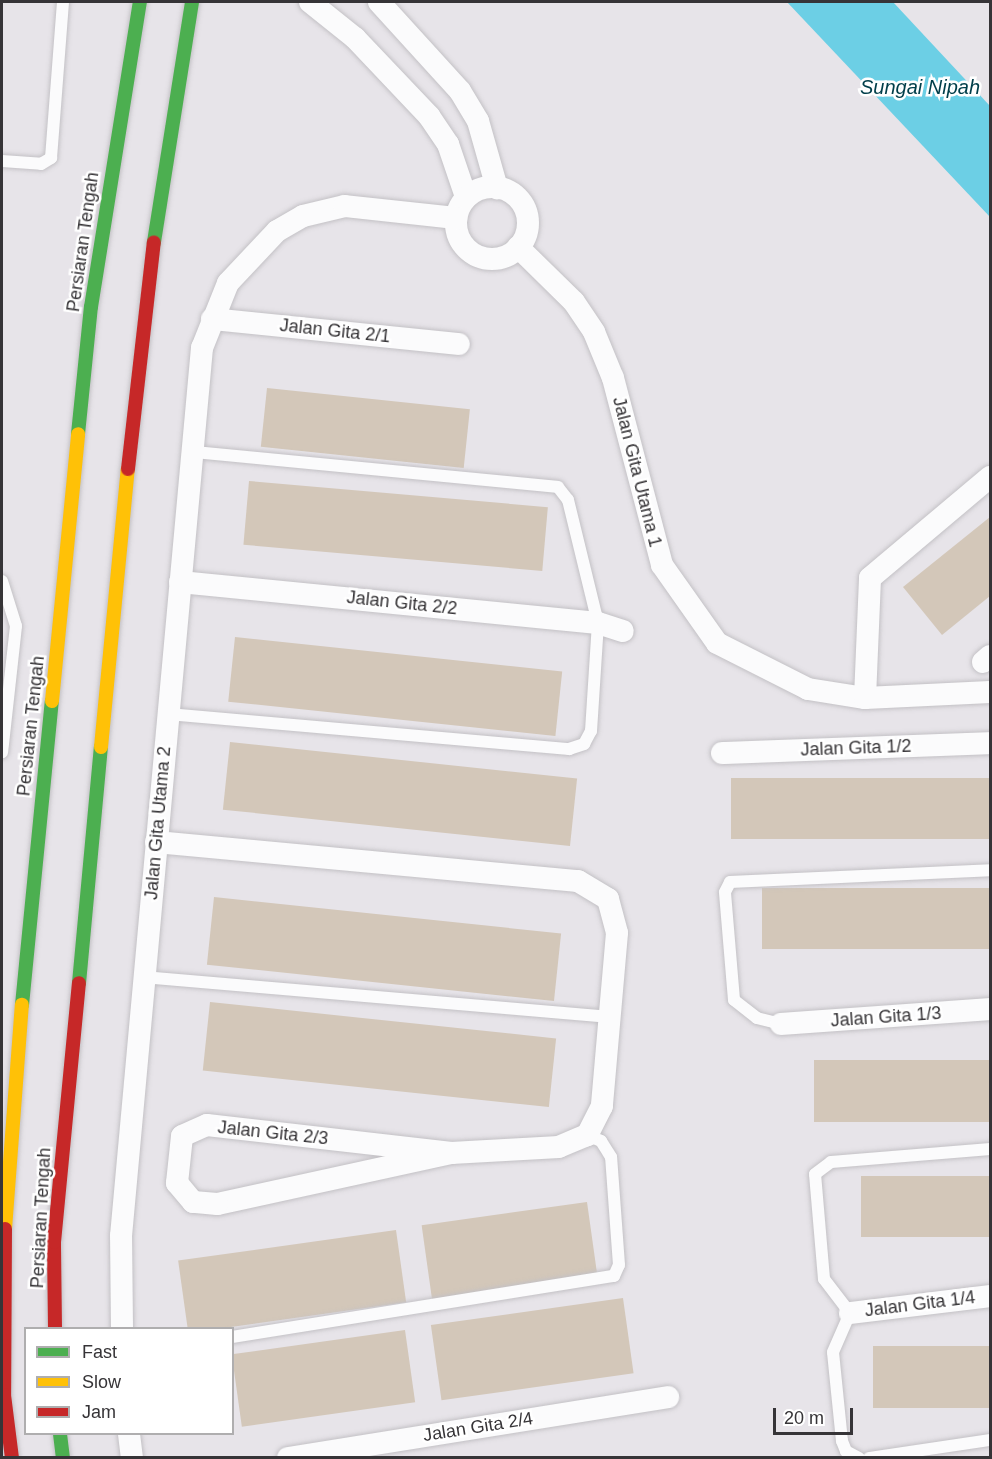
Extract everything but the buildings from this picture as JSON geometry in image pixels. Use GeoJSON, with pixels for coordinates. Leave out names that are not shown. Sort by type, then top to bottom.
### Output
{"type":"FeatureCollection","features":[{"type":"Feature","properties":{"kind":"street","name":"Persiaran Tengah"},"geometry":{"type":"LineString","coordinates":[[12,1458],[4,1395],[4,1164],[91,307],[140,2]]}},
{"type":"Feature","properties":{"kind":"street","name":"Persiaran Tengah"},"geometry":{"type":"LineString","coordinates":[[54,1327],[54,1242],[143,313],[192,2]]}},
{"type":"Feature","properties":{"kind":"street"},"geometry":{"type":"LineString","coordinates":[[310,2],[356,38],[429,116],[448,144],[466,197],[456,218],[461,240],[477,255],[499,258],[518,247],[528,216],[517,197],[497,188],[466,197]]}},
{"type":"Feature","properties":{"kind":"street"},"geometry":{"type":"LineString","coordinates":[[380,2],[460,91],[478,121],[497,188]]}},
{"type":"Feature","properties":{"kind":"street","name":"Jalan Gita Utama 2"},"geometry":{"type":"LineString","coordinates":[[122,1327],[121,1236],[202,348],[228,283],[277,231],[303,216],[345,206],[456,218]]}},
{"type":"Feature","properties":{"kind":"street","name":"Jalan Gita Utama 1"},"geometry":{"type":"LineString","coordinates":[[518,247],[574,302],[594,332],[613,378],[662,565],[688,609],[717,643],[780,679],[865,698],[990,692]]}},
{"type":"Feature","properties":{"kind":"street","name":"Jalan Gita 2/1"},"geometry":{"type":"LineString","coordinates":[[212,319],[459,344]]}},
{"type":"Feature","properties":{"kind":"street"},"geometry":{"type":"LineString","coordinates":[[865,698],[870,578],[990,477]]}},
{"type":"Feature","properties":{"kind":"street","name":"Jalan Gita 2/2"},"geometry":{"type":"LineString","coordinates":[[180,582],[598,623],[623,631]]}},
{"type":"Feature","properties":{"kind":"street","name":"Jalan Gita 1/2"},"geometry":{"type":"LineString","coordinates":[[722,753],[990,742]]}},
{"type":"Feature","properties":{"kind":"street"},"geometry":{"type":"LineString","coordinates":[[156,842],[578,881],[608,899],[617,933],[610,1017],[602,1106],[587,1135]]}},
{"type":"Feature","properties":{"kind":"street","name":"Jalan Gita 1/3"},"geometry":{"type":"LineString","coordinates":[[781,1024],[990,1009]]}},
{"type":"Feature","properties":{"kind":"street","name":"Jalan Gita 2/3"},"geometry":{"type":"LineString","coordinates":[[451,1153],[207,1125],[182,1136],[177,1183],[193,1202],[217,1204],[451,1153],[559,1147],[587,1135]]}},
{"type":"Feature","properties":{"kind":"street","name":"Jalan Gita 1/4"},"geometry":{"type":"LineString","coordinates":[[850,1313],[990,1296]]}},
{"type":"Feature","properties":{"kind":"street","name":"Jalan Gita 2/4"},"geometry":{"type":"LineString","coordinates":[[288,1458],[668,1397]]}},
{"type":"Feature","properties":{"kind":"street"},"geometry":{"type":"LineString","coordinates":[[60,1435],[63,1458]]}},
{"type":"Feature","properties":{"kind":"street"},"geometry":{"type":"LineString","coordinates":[[129,1435],[132,1458]]}},
{"type":"Feature","properties":{"kind":"lane"},"geometry":{"type":"LineString","coordinates":[[2,161],[40,164],[51,158],[63,2]]}},
{"type":"Feature","properties":{"kind":"lane"},"geometry":{"type":"LineString","coordinates":[[168,714],[577,748],[591,731],[598,623],[568,500],[558,488],[192,452]]}},
{"type":"Feature","properties":{"kind":"lane"},"geometry":{"type":"LineString","coordinates":[[2,581],[15,626],[2,752]]}},
{"type":"Feature","properties":{"kind":"lane"},"geometry":{"type":"LineString","coordinates":[[781,1024],[749,1015],[734,1000],[725,892],[730,882],[990,870]]}},
{"type":"Feature","properties":{"kind":"lane"},"geometry":{"type":"LineString","coordinates":[[143,977],[610,1017]]}},
{"type":"Feature","properties":{"kind":"lane"},"geometry":{"type":"LineString","coordinates":[[2,1017],[20,1020]]}},
{"type":"Feature","properties":{"kind":"lane"},"geometry":{"type":"LineString","coordinates":[[234,1337],[614,1276],[619,1265],[611,1157],[601,1141],[587,1135]]}},
{"type":"Feature","properties":{"kind":"lane"},"geometry":{"type":"LineString","coordinates":[[859,1458],[846,1451],[842,1441],[833,1352],[850,1313],[824,1279],[812,1184],[821,1166],[990,1149]]}},
{"type":"Feature","properties":{"kind":"lane"},"geometry":{"type":"LineString","coordinates":[[869,1458],[990,1440]]}},
{"type":"Feature","properties":{"kind":"water","name":"Sungai Nipah"},"geometry":{"type":"Polygon","coordinates":[[[787,2],[893,2],[990,106],[990,217],[787,2]]]}},
{"type":"Feature","properties":{"kind":"traffic: fast"},"geometry":{"type":"LineString","coordinates":[[78,434],[91,307],[140,2]]}},
{"type":"Feature","properties":{"kind":"traffic: fast"},"geometry":{"type":"LineString","coordinates":[[154,242],[192,2]]}},
{"type":"Feature","properties":{"kind":"traffic: fast"},"geometry":{"type":"LineString","coordinates":[[22,1005],[52,701]]}},
{"type":"Feature","properties":{"kind":"traffic: fast"},"geometry":{"type":"LineString","coordinates":[[79,983],[101,747]]}},
{"type":"Feature","properties":{"kind":"traffic: fast"},"geometry":{"type":"LineString","coordinates":[[60,1435],[63,1458]]}},
{"type":"Feature","properties":{"kind":"traffic: slow"},"geometry":{"type":"LineString","coordinates":[[52,701],[78,434]]}},
{"type":"Feature","properties":{"kind":"traffic: slow"},"geometry":{"type":"LineString","coordinates":[[101,747],[128,469]]}},
{"type":"Feature","properties":{"kind":"traffic: slow"},"geometry":{"type":"LineString","coordinates":[[5,1229],[22,1005]]}},
{"type":"Feature","properties":{"kind":"traffic: jam"},"geometry":{"type":"LineString","coordinates":[[128,469],[154,242]]}},
{"type":"Feature","properties":{"kind":"traffic: jam"},"geometry":{"type":"LineString","coordinates":[[55,1327],[54,1242],[79,983]]}},
{"type":"Feature","properties":{"kind":"traffic: jam"},"geometry":{"type":"LineString","coordinates":[[5,1229],[4,1395],[12,1458]]}}]}
